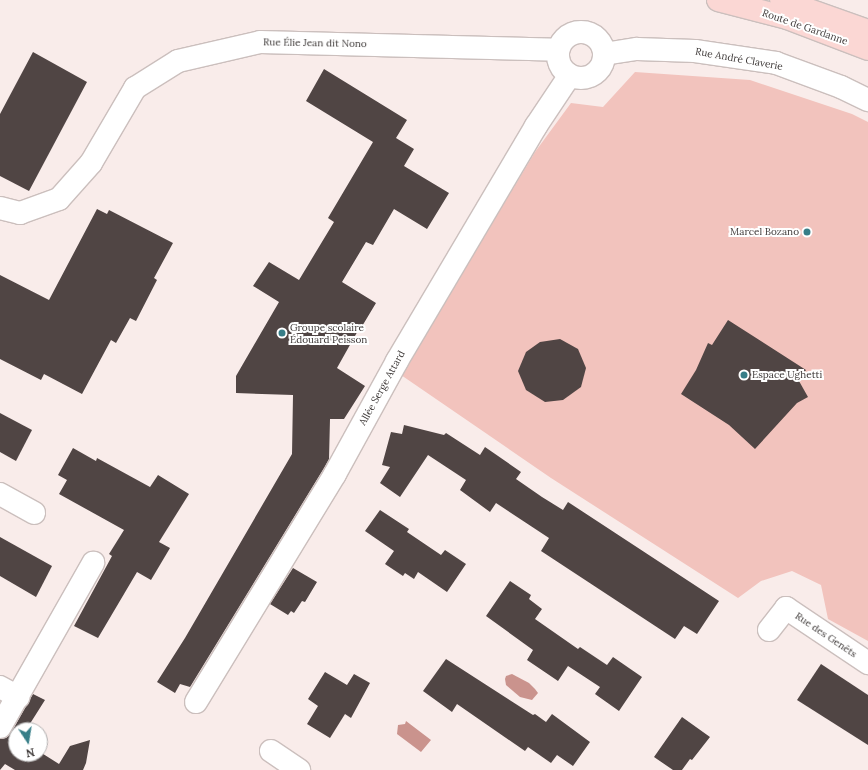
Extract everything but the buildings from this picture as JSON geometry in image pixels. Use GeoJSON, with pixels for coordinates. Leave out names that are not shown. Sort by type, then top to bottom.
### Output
{"type":"FeatureCollection","features":[{"type":"Feature","properties":{"kind":"main road","name":"Route de Gardanne"},"geometry":{"type":"LineString","coordinates":[[718,0],[787,18],[868,49]]}},
{"type":"Feature","properties":{"kind":"main road","name":"Route de Gardanne"},"geometry":{"type":"LineString","coordinates":[[780,0],[868,31]]}},
{"type":"Feature","properties":{"kind":"street"},"geometry":{"type":"LineString","coordinates":[[583,32],[593,35],[601,43],[604,54],[603,62],[599,70],[591,76],[580,78],[570,76],[560,64],[558,50],[564,40],[572,34],[583,32]]}},
{"type":"Feature","properties":{"kind":"street","name":"Rue Élie Jean dit Nono"},"geometry":{"type":"LineString","coordinates":[[0,208],[20,213],[59,199],[91,163],[135,88],[178,61],[260,42],[558,50]]}},
{"type":"Feature","properties":{"kind":"street","name":"Rue André Claverie"},"geometry":{"type":"LineString","coordinates":[[604,54],[637,49],[695,51],[776,64],[841,87],[868,100]]}},
{"type":"Feature","properties":{"kind":"street","name":"Allée Serge Attard"},"geometry":{"type":"LineString","coordinates":[[196,702],[335,474],[397,361],[536,126],[570,76]]}},
{"type":"Feature","properties":{"kind":"street"},"geometry":{"type":"LineString","coordinates":[[0,494],[34,513]]}},
{"type":"Feature","properties":{"kind":"street"},"geometry":{"type":"LineString","coordinates":[[0,727],[9,692],[93,563]]}},
{"type":"Feature","properties":{"kind":"street","name":"Rue des Genêts"},"geometry":{"type":"LineString","coordinates":[[769,630],[786,608],[868,663]]}},
{"type":"Feature","properties":{"kind":"street"},"geometry":{"type":"LineString","coordinates":[[271,751],[299,770]]}},
{"type":"Feature","properties":{"kind":"shaded area"},"geometry":{"type":"Polygon","coordinates":[[[635,72],[750,80],[852,114],[868,122],[868,641],[828,619],[821,585],[792,571],[761,581],[738,598],[551,478],[401,375],[535,152],[571,103],[603,107],[635,72]]]}},
{"type":"Feature","properties":{"kind":"shaded area"},"geometry":{"type":"Polygon","coordinates":[[[512,674],[529,683],[535,689],[538,693],[532,700],[520,697],[506,685],[506,676],[512,674]]]}},
{"type":"Feature","properties":{"kind":"shaded area"},"geometry":{"type":"Polygon","coordinates":[[[406,721],[431,740],[421,752],[397,734],[398,725],[405,724],[406,721]]]}},
{"type":"Feature","properties":{"kind":"place","name":"Marcel Bozano"},"geometry":{"type":"Point","coordinates":[807,232]}},
{"type":"Feature","properties":{"kind":"place","name":"Groupe scolaire Édouard Peisson"},"geometry":{"type":"Point","coordinates":[282,333]}},
{"type":"Feature","properties":{"kind":"place","name":"Espace Ughetti"},"geometry":{"type":"Point","coordinates":[744,375]}}]}
